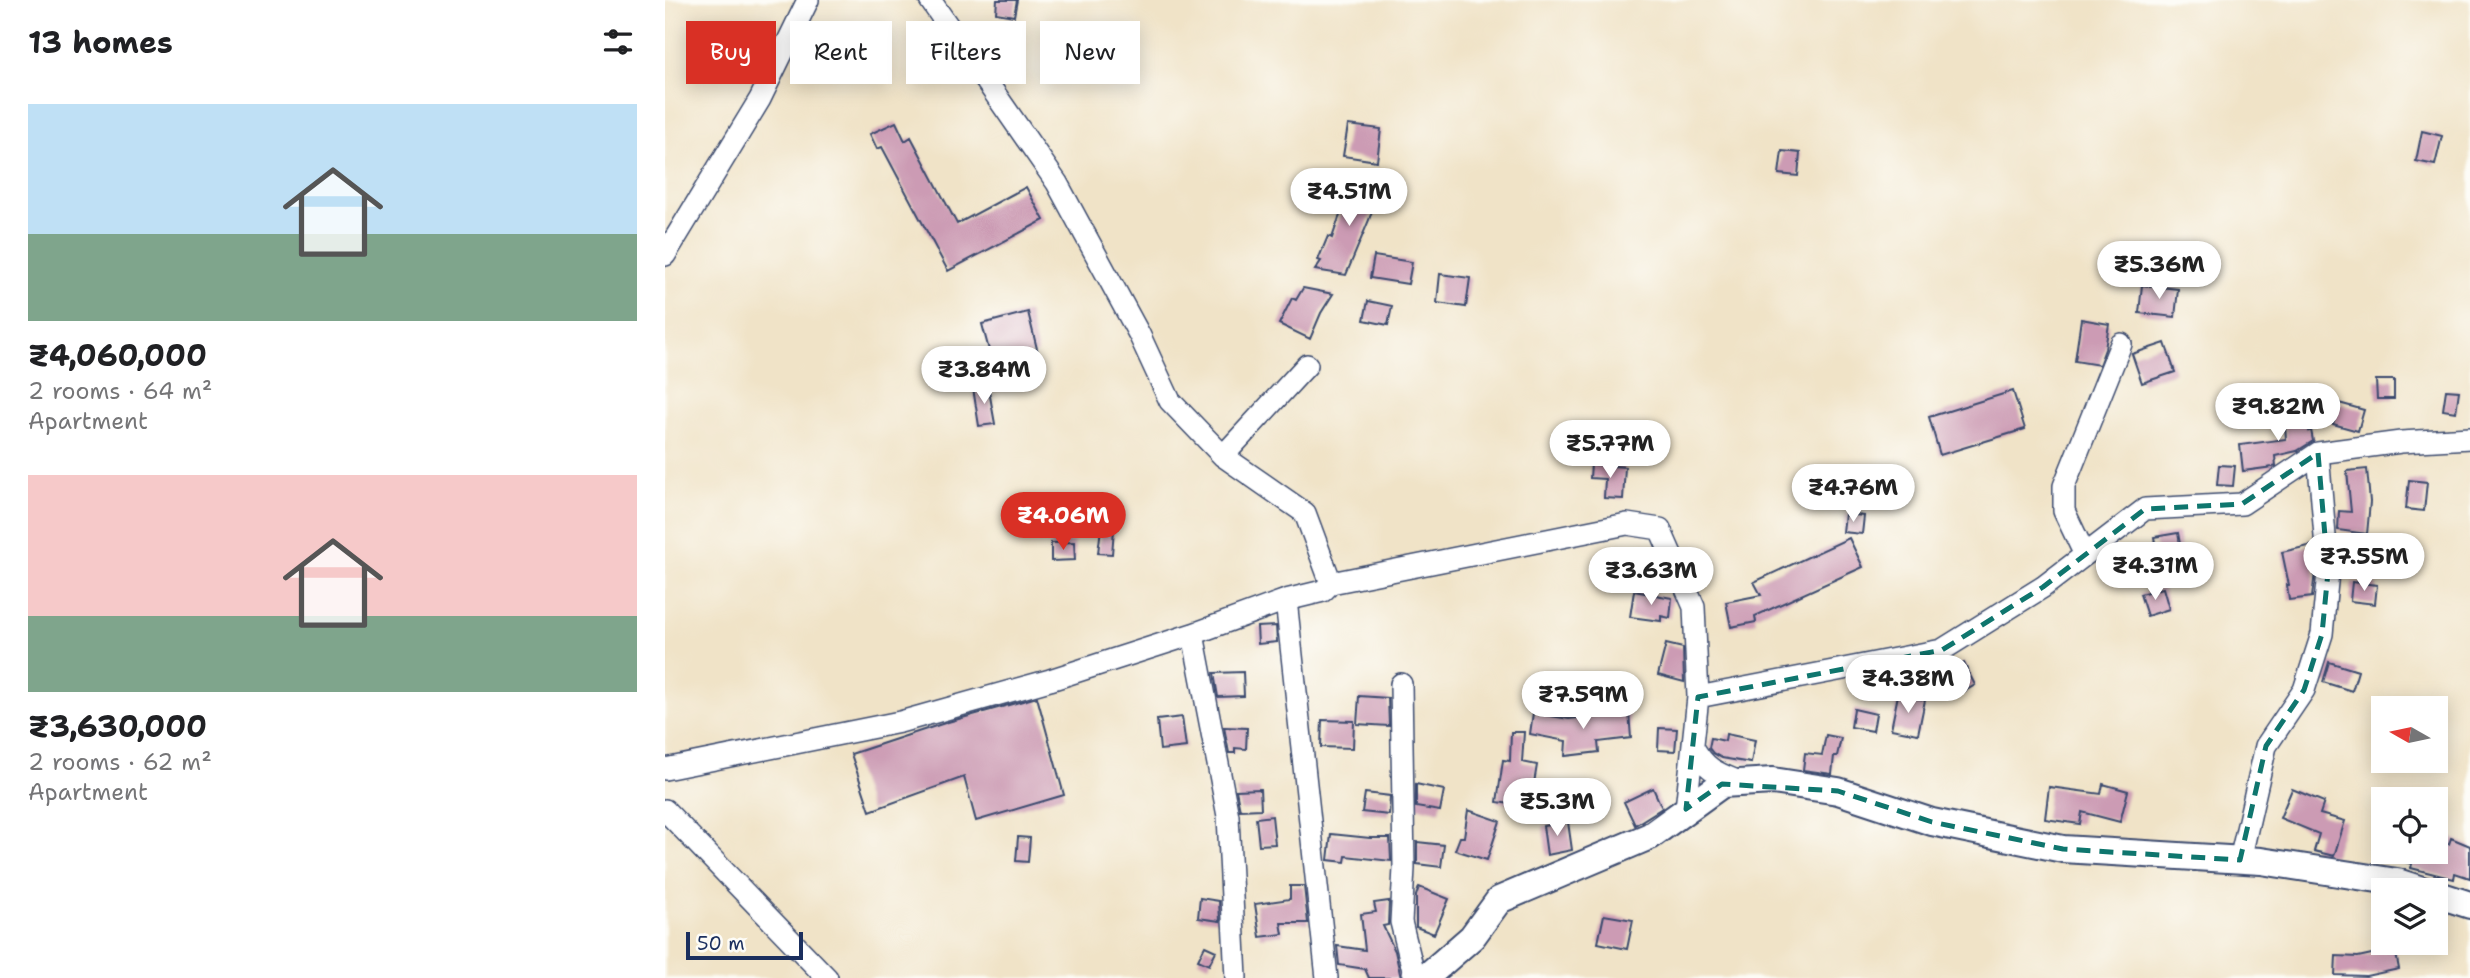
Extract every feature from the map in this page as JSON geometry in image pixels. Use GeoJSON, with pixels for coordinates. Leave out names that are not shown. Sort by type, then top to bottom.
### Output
{"type":"FeatureCollection","features":[{"type":"Feature","properties":{"kind":"main road"},"geometry":{"type":"LineString","coordinates":[[1426,978],[1472,937],[1499,900],[1650,835],[1722,784],[1773,781],[1838,791],[1932,822],[2063,849],[2261,861],[2371,878]]}},
{"type":"Feature","properties":{"kind":"main road"},"geometry":{"type":"LineString","coordinates":[[2448,898],[2470,905]]}},
{"type":"Feature","properties":{"kind":"street"},"geometry":{"type":"LineString","coordinates":[[665,255],[760,99],[808,0]]}},
{"type":"Feature","properties":{"kind":"street"},"geometry":{"type":"LineString","coordinates":[[930,0],[1057,183],[1139,334],[1170,401],[1223,456],[1305,513],[1331,583]]}},
{"type":"Feature","properties":{"kind":"street"},"geometry":{"type":"LineString","coordinates":[[2085,555],[2064,511],[2064,486],[2121,344]]}},
{"type":"Feature","properties":{"kind":"street"},"geometry":{"type":"LineString","coordinates":[[1223,456],[1307,365]]}},
{"type":"Feature","properties":{"kind":"street"},"geometry":{"type":"LineString","coordinates":[[1698,698],[1942,650],[2043,587],[2145,509],[2242,504],[2318,453],[2401,442],[2470,438]]}},
{"type":"Feature","properties":{"kind":"street"},"geometry":{"type":"LineString","coordinates":[[2240,860],[2266,746],[2304,690],[2322,634],[2328,572],[2318,453]]}},
{"type":"Feature","properties":{"kind":"street"},"geometry":{"type":"LineString","coordinates":[[665,769],[900,722],[1051,680],[1193,634],[1286,600],[1323,591],[1331,583],[1627,524],[1660,529],[1694,607],[1698,698],[1686,809]]}},
{"type":"Feature","properties":{"kind":"street"},"geometry":{"type":"LineString","coordinates":[[1286,600],[1327,978]]}},
{"type":"Feature","properties":{"kind":"street"},"geometry":{"type":"LineString","coordinates":[[1193,634],[1228,816],[1236,978]]}},
{"type":"Feature","properties":{"kind":"street"},"geometry":{"type":"LineString","coordinates":[[1401,684],[1405,868],[1401,922],[1415,978]]}},
{"type":"Feature","properties":{"kind":"street"},"geometry":{"type":"LineString","coordinates":[[1693,747],[1712,771],[1742,783]]}},
{"type":"Feature","properties":{"kind":"street"},"geometry":{"type":"LineString","coordinates":[[665,810],[827,978]]}},
{"type":"Feature","properties":{"kind":"highlighted area"},"geometry":{"type":"Polygon","coordinates":[[[2318,453],[2328,572],[2322,634],[2304,690],[2266,746],[2240,860],[2063,849],[1932,822],[1838,791],[1722,784],[1686,809],[1698,697],[1942,650],[2043,587],[2145,509],[2242,504],[2318,453]]]}},
{"type":"Feature","properties":{"kind":"building"},"geometry":{"type":"Polygon","coordinates":[[[997,0],[1017,0],[1014,16],[996,13],[997,0]]]}},
{"type":"Feature","properties":{"kind":"building"},"geometry":{"type":"Polygon","coordinates":[[[896,122],[905,141],[911,137],[957,224],[1026,187],[1044,220],[948,271],[882,147],[877,149],[870,134],[896,122]]]}},
{"type":"Feature","properties":{"kind":"building"},"geometry":{"type":"Polygon","coordinates":[[[1348,125],[1381,129],[1377,161],[1343,156],[1348,125]]]}},
{"type":"Feature","properties":{"kind":"building"},"geometry":{"type":"Polygon","coordinates":[[[2422,131],[2442,136],[2435,165],[2416,161],[2422,131]]]}},
{"type":"Feature","properties":{"kind":"building"},"geometry":{"type":"Polygon","coordinates":[[[1782,151],[1800,153],[1798,176],[1779,174],[1782,151]]]}},
{"type":"Feature","properties":{"kind":"building"},"geometry":{"type":"Polygon","coordinates":[[[1353,177],[1380,186],[1369,220],[1346,275],[1315,270],[1321,261],[1318,260],[1328,236],[1332,238],[1353,177]]]}},
{"type":"Feature","properties":{"kind":"building"},"geometry":{"type":"Polygon","coordinates":[[[1374,256],[1412,262],[1408,284],[1370,278],[1374,256]]]}},
{"type":"Feature","properties":{"kind":"building"},"geometry":{"type":"Polygon","coordinates":[[[1440,274],[1470,278],[1466,307],[1437,303],[1440,274]]]}},
{"type":"Feature","properties":{"kind":"building"},"geometry":{"type":"Polygon","coordinates":[[[2142,285],[2178,289],[2175,317],[2139,313],[2142,285]]]}},
{"type":"Feature","properties":{"kind":"building"},"geometry":{"type":"Polygon","coordinates":[[[1303,288],[1333,294],[1310,339],[1279,324],[1292,298],[1296,300],[1303,288]]]}},
{"type":"Feature","properties":{"kind":"building"},"geometry":{"type":"Polygon","coordinates":[[[1368,301],[1392,306],[1388,325],[1364,320],[1368,301]]]}},
{"type":"Feature","properties":{"kind":"building"},"geometry":{"type":"Polygon","coordinates":[[[1028,312],[1038,353],[993,365],[982,324],[1028,312]]]}},
{"type":"Feature","properties":{"kind":"building"},"geometry":{"type":"Polygon","coordinates":[[[2081,319],[2109,324],[2099,365],[2075,361],[2081,319]]]}},
{"type":"Feature","properties":{"kind":"building"},"geometry":{"type":"Polygon","coordinates":[[[2165,343],[2175,372],[2142,383],[2132,354],[2165,343]]]}},
{"type":"Feature","properties":{"kind":"building"},"geometry":{"type":"Polygon","coordinates":[[[2376,380],[2394,380],[2394,399],[2377,399],[2376,380]]]}},
{"type":"Feature","properties":{"kind":"building"},"geometry":{"type":"Polygon","coordinates":[[[988,385],[995,424],[979,426],[973,388],[988,385]]]}},
{"type":"Feature","properties":{"kind":"building"},"geometry":{"type":"Polygon","coordinates":[[[2446,390],[2459,391],[2456,412],[2443,410],[2446,390]]]}},
{"type":"Feature","properties":{"kind":"building"},"geometry":{"type":"Polygon","coordinates":[[[2013,391],[2025,429],[1940,455],[1929,417],[2013,391]]]}},
{"type":"Feature","properties":{"kind":"building"},"geometry":{"type":"Polygon","coordinates":[[[2339,403],[2364,410],[2358,431],[2333,424],[2339,403]]]}},
{"type":"Feature","properties":{"kind":"building"},"geometry":{"type":"Polygon","coordinates":[[[2307,410],[2313,441],[2297,451],[2275,456],[2276,466],[2243,471],[2240,445],[2286,439],[2284,413],[2307,410]]]}},
{"type":"Feature","properties":{"kind":"building"},"geometry":{"type":"Polygon","coordinates":[[[1591,464],[1625,467],[1623,499],[1604,498],[1605,479],[1590,478],[1591,464]]]}},
{"type":"Feature","properties":{"kind":"building"},"geometry":{"type":"Polygon","coordinates":[[[2219,465],[2235,466],[2233,486],[2217,485],[2219,465]]]}},
{"type":"Feature","properties":{"kind":"building"},"geometry":{"type":"Polygon","coordinates":[[[2367,469],[2370,502],[2367,534],[2338,530],[2339,511],[2351,512],[2347,471],[2367,469]]]}},
{"type":"Feature","properties":{"kind":"building"},"geometry":{"type":"Polygon","coordinates":[[[2409,480],[2427,482],[2424,511],[2406,509],[2409,480]]]}},
{"type":"Feature","properties":{"kind":"building"},"geometry":{"type":"Polygon","coordinates":[[[1845,514],[1864,516],[1862,534],[1843,532],[1845,514]]]}},
{"type":"Feature","properties":{"kind":"building"},"geometry":{"type":"Polygon","coordinates":[[[1101,528],[1114,529],[1112,554],[1098,553],[1101,528]]]}},
{"type":"Feature","properties":{"kind":"building"},"geometry":{"type":"Polygon","coordinates":[[[2178,533],[2184,567],[2160,571],[2154,537],[2178,533]]]}},
{"type":"Feature","properties":{"kind":"building"},"geometry":{"type":"Polygon","coordinates":[[[1849,538],[1863,567],[1755,616],[1756,622],[1731,627],[1726,602],[1761,595],[1754,582],[1849,538]]]}},
{"type":"Feature","properties":{"kind":"building"},"geometry":{"type":"Polygon","coordinates":[[[1074,542],[1075,560],[1051,561],[1051,543],[1074,542]]]}},
{"type":"Feature","properties":{"kind":"building"},"geometry":{"type":"Polygon","coordinates":[[[2313,545],[2315,572],[2312,597],[2289,600],[2289,585],[2282,552],[2313,545]]]}},
{"type":"Feature","properties":{"kind":"building"},"geometry":{"type":"Polygon","coordinates":[[[2352,582],[2377,585],[2375,604],[2350,601],[2352,582]]]}},
{"type":"Feature","properties":{"kind":"building"},"geometry":{"type":"Polygon","coordinates":[[[2163,588],[2169,609],[2147,616],[2140,594],[2163,588]]]}},
{"type":"Feature","properties":{"kind":"building"},"geometry":{"type":"Polygon","coordinates":[[[1634,591],[1672,598],[1670,618],[1661,616],[1661,621],[1630,617],[1634,591]]]}},
{"type":"Feature","properties":{"kind":"building"},"geometry":{"type":"Polygon","coordinates":[[[1276,626],[1277,642],[1258,644],[1257,627],[1276,626]]]}},
{"type":"Feature","properties":{"kind":"building"},"geometry":{"type":"Polygon","coordinates":[[[1666,644],[1683,648],[1684,682],[1658,675],[1666,644]]]}},
{"type":"Feature","properties":{"kind":"building"},"geometry":{"type":"Polygon","coordinates":[[[2329,662],[2358,671],[2352,691],[2323,682],[2329,662]]]}},
{"type":"Feature","properties":{"kind":"building"},"geometry":{"type":"Polygon","coordinates":[[[1964,663],[1975,685],[1963,692],[1951,670],[1964,663]]]}},
{"type":"Feature","properties":{"kind":"building"},"geometry":{"type":"Polygon","coordinates":[[[1243,672],[1244,696],[1218,697],[1214,673],[1243,672]]]}},
{"type":"Feature","properties":{"kind":"building"},"geometry":{"type":"Polygon","coordinates":[[[1898,695],[1925,700],[1918,734],[1891,729],[1898,695]]]}},
{"type":"Feature","properties":{"kind":"building"},"geometry":{"type":"Polygon","coordinates":[[[1359,696],[1388,698],[1389,726],[1357,724],[1359,696]]]}},
{"type":"Feature","properties":{"kind":"building"},"geometry":{"type":"Polygon","coordinates":[[[1037,697],[1064,795],[976,821],[964,777],[870,811],[851,754],[948,722],[1037,697]]]}},
{"type":"Feature","properties":{"kind":"building"},"geometry":{"type":"Polygon","coordinates":[[[1854,709],[1876,714],[1873,731],[1851,727],[1854,709]]]}},
{"type":"Feature","properties":{"kind":"building"},"geometry":{"type":"Polygon","coordinates":[[[1629,712],[1631,738],[1598,742],[1599,752],[1565,756],[1566,741],[1530,734],[1533,713],[1569,719],[1629,712]]]}},
{"type":"Feature","properties":{"kind":"building"},"geometry":{"type":"Polygon","coordinates":[[[1182,717],[1186,747],[1160,750],[1157,720],[1182,717]]]}},
{"type":"Feature","properties":{"kind":"building"},"geometry":{"type":"Polygon","coordinates":[[[1322,720],[1354,721],[1353,748],[1321,747],[1322,720]]]}},
{"type":"Feature","properties":{"kind":"building"},"geometry":{"type":"Polygon","coordinates":[[[1224,727],[1247,728],[1246,749],[1235,748],[1235,753],[1229,753],[1224,727]]]}},
{"type":"Feature","properties":{"kind":"building"},"geometry":{"type":"Polygon","coordinates":[[[1659,728],[1677,729],[1675,751],[1658,750],[1659,728]]]}},
{"type":"Feature","properties":{"kind":"building"},"geometry":{"type":"Polygon","coordinates":[[[1511,732],[1524,732],[1522,762],[1537,765],[1530,807],[1497,802],[1503,760],[1510,761],[1511,732]]]}},
{"type":"Feature","properties":{"kind":"building"},"geometry":{"type":"Polygon","coordinates":[[[1726,734],[1755,740],[1751,763],[1722,758],[1713,753],[1709,748],[1711,738],[1725,741],[1726,734]]]}},
{"type":"Feature","properties":{"kind":"building"},"geometry":{"type":"Polygon","coordinates":[[[1826,735],[1841,738],[1837,756],[1834,756],[1832,774],[1803,770],[1805,753],[1822,755],[1826,735]]]}},
{"type":"Feature","properties":{"kind":"building"},"geometry":{"type":"Polygon","coordinates":[[[1416,784],[1444,790],[1440,811],[1416,807],[1416,784]]]}},
{"type":"Feature","properties":{"kind":"building"},"geometry":{"type":"Polygon","coordinates":[[[2103,784],[2128,791],[2120,822],[2082,812],[2080,824],[2045,819],[2049,787],[2101,794],[2103,784]]]}},
{"type":"Feature","properties":{"kind":"building"},"geometry":{"type":"Polygon","coordinates":[[[1653,788],[1662,808],[1635,825],[1624,802],[1653,788]]]}},
{"type":"Feature","properties":{"kind":"building"},"geometry":{"type":"Polygon","coordinates":[[[1260,789],[1261,809],[1240,810],[1236,790],[1260,789]]]}},
{"type":"Feature","properties":{"kind":"building"},"geometry":{"type":"Polygon","coordinates":[[[2292,789],[2324,802],[2320,814],[2345,821],[2334,856],[2314,851],[2319,834],[2280,818],[2292,789]]]}},
{"type":"Feature","properties":{"kind":"building"},"geometry":{"type":"Polygon","coordinates":[[[1365,793],[1390,796],[1389,815],[1362,812],[1365,793]]]}},
{"type":"Feature","properties":{"kind":"building"},"geometry":{"type":"Polygon","coordinates":[[[1468,810],[1500,821],[1487,860],[1455,850],[1460,837],[1464,837],[1468,810]]]}},
{"type":"Feature","properties":{"kind":"building"},"geometry":{"type":"Polygon","coordinates":[[[1272,816],[1275,844],[1259,845],[1256,818],[1272,816]]]}},
{"type":"Feature","properties":{"kind":"building"},"geometry":{"type":"Polygon","coordinates":[[[1568,822],[1572,850],[1547,855],[1543,826],[1568,822]]]}},
{"type":"Feature","properties":{"kind":"building"},"geometry":{"type":"Polygon","coordinates":[[[1331,834],[1390,838],[1391,861],[1346,856],[1345,862],[1328,860],[1331,834]]]}},
{"type":"Feature","properties":{"kind":"building"},"geometry":{"type":"Polygon","coordinates":[[[1018,837],[1030,838],[1028,862],[1016,861],[1018,837]]]}},
{"type":"Feature","properties":{"kind":"building"},"geometry":{"type":"Polygon","coordinates":[[[2451,838],[2470,846],[2470,878],[2455,873],[2454,879],[2411,868],[2412,864],[2448,864],[2451,838]]]}},
{"type":"Feature","properties":{"kind":"building"},"geometry":{"type":"Polygon","coordinates":[[[1417,842],[1444,845],[1441,867],[1417,864],[1417,842]]]}},
{"type":"Feature","properties":{"kind":"building"},"geometry":{"type":"Polygon","coordinates":[[[1290,886],[1304,886],[1308,923],[1281,923],[1283,934],[1260,937],[1255,904],[1290,899],[1290,886]]]}},
{"type":"Feature","properties":{"kind":"building"},"geometry":{"type":"Polygon","coordinates":[[[1419,887],[1449,899],[1434,934],[1416,927],[1416,896],[1419,887]]]}},
{"type":"Feature","properties":{"kind":"building"},"geometry":{"type":"Polygon","coordinates":[[[1200,898],[1219,901],[1220,921],[1198,918],[1200,898]]]}},
{"type":"Feature","properties":{"kind":"building"},"geometry":{"type":"Polygon","coordinates":[[[1389,901],[1388,925],[1383,926],[1395,951],[1401,978],[1369,978],[1365,969],[1339,965],[1337,946],[1365,950],[1361,914],[1376,912],[1374,903],[1389,901]]]}},
{"type":"Feature","properties":{"kind":"building"},"geometry":{"type":"Polygon","coordinates":[[[1604,915],[1633,920],[1627,949],[1598,943],[1604,915]]]}},
{"type":"Feature","properties":{"kind":"building"},"geometry":{"type":"Polygon","coordinates":[[[1205,946],[1216,951],[1209,965],[1198,960],[1205,946]]]}},
{"type":"Feature","properties":{"kind":"building"},"geometry":{"type":"Polygon","coordinates":[[[2371,954],[2396,955],[2399,969],[2366,976],[2335,975],[2336,956],[2358,957],[2371,954]]]}}]}
